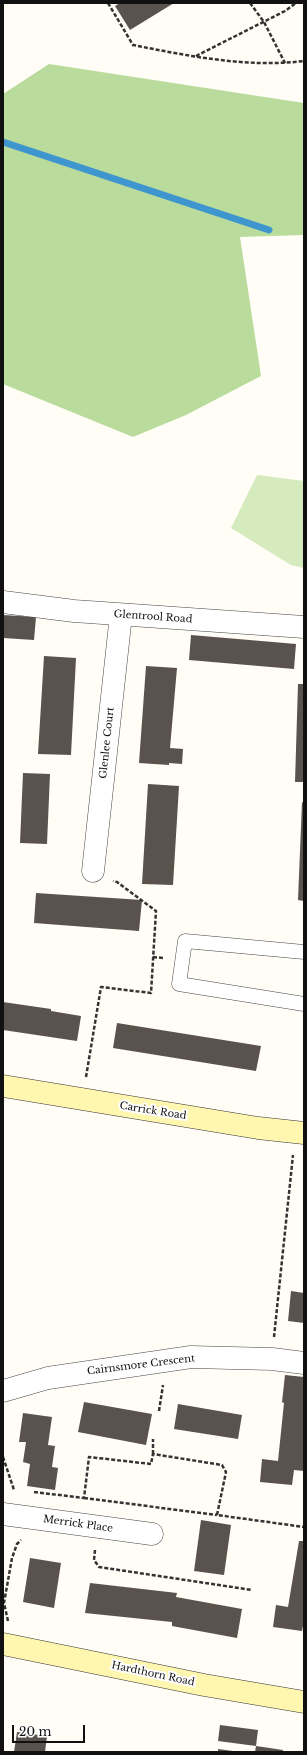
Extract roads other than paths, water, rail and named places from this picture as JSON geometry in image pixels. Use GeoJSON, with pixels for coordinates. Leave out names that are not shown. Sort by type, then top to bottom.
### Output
{"type":"FeatureCollection","features":[{"type":"Feature","properties":{"kind":"street","name":"Glentrool Road"},"geometry":{"type":"LineString","coordinates":[[3,602],[121,615],[304,627]]}},
{"type":"Feature","properties":{"kind":"street","name":"Glenlee Court"},"geometry":{"type":"LineString","coordinates":[[93,871],[121,615]]}},
{"type":"Feature","properties":{"kind":"street","name":"Carrick Road"},"geometry":{"type":"LineString","coordinates":[[3,1086],[300,1133]]}},
{"type":"Feature","properties":{"kind":"street","name":"Cairnsmore Crescent"},"geometry":{"type":"LineString","coordinates":[[3,1391],[48,1378],[191,1357],[272,1359],[304,1363]]}},
{"type":"Feature","properties":{"kind":"street","name":"Merrick Place"},"geometry":{"type":"LineString","coordinates":[[3,1514],[152,1534]]}},
{"type":"Feature","properties":{"kind":"street","name":"Hardthorn Road"},"geometry":{"type":"LineString","coordinates":[[3,1644],[204,1685],[304,1702]]}},
{"type":"Feature","properties":{"kind":"lane"},"geometry":{"type":"LineString","coordinates":[[304,952],[185,941],[178,984],[304,1004]]}},
{"type":"Feature","properties":{"kind":"waterway"},"geometry":{"type":"LineString","coordinates":[[3,142],[269,230]]}}]}
